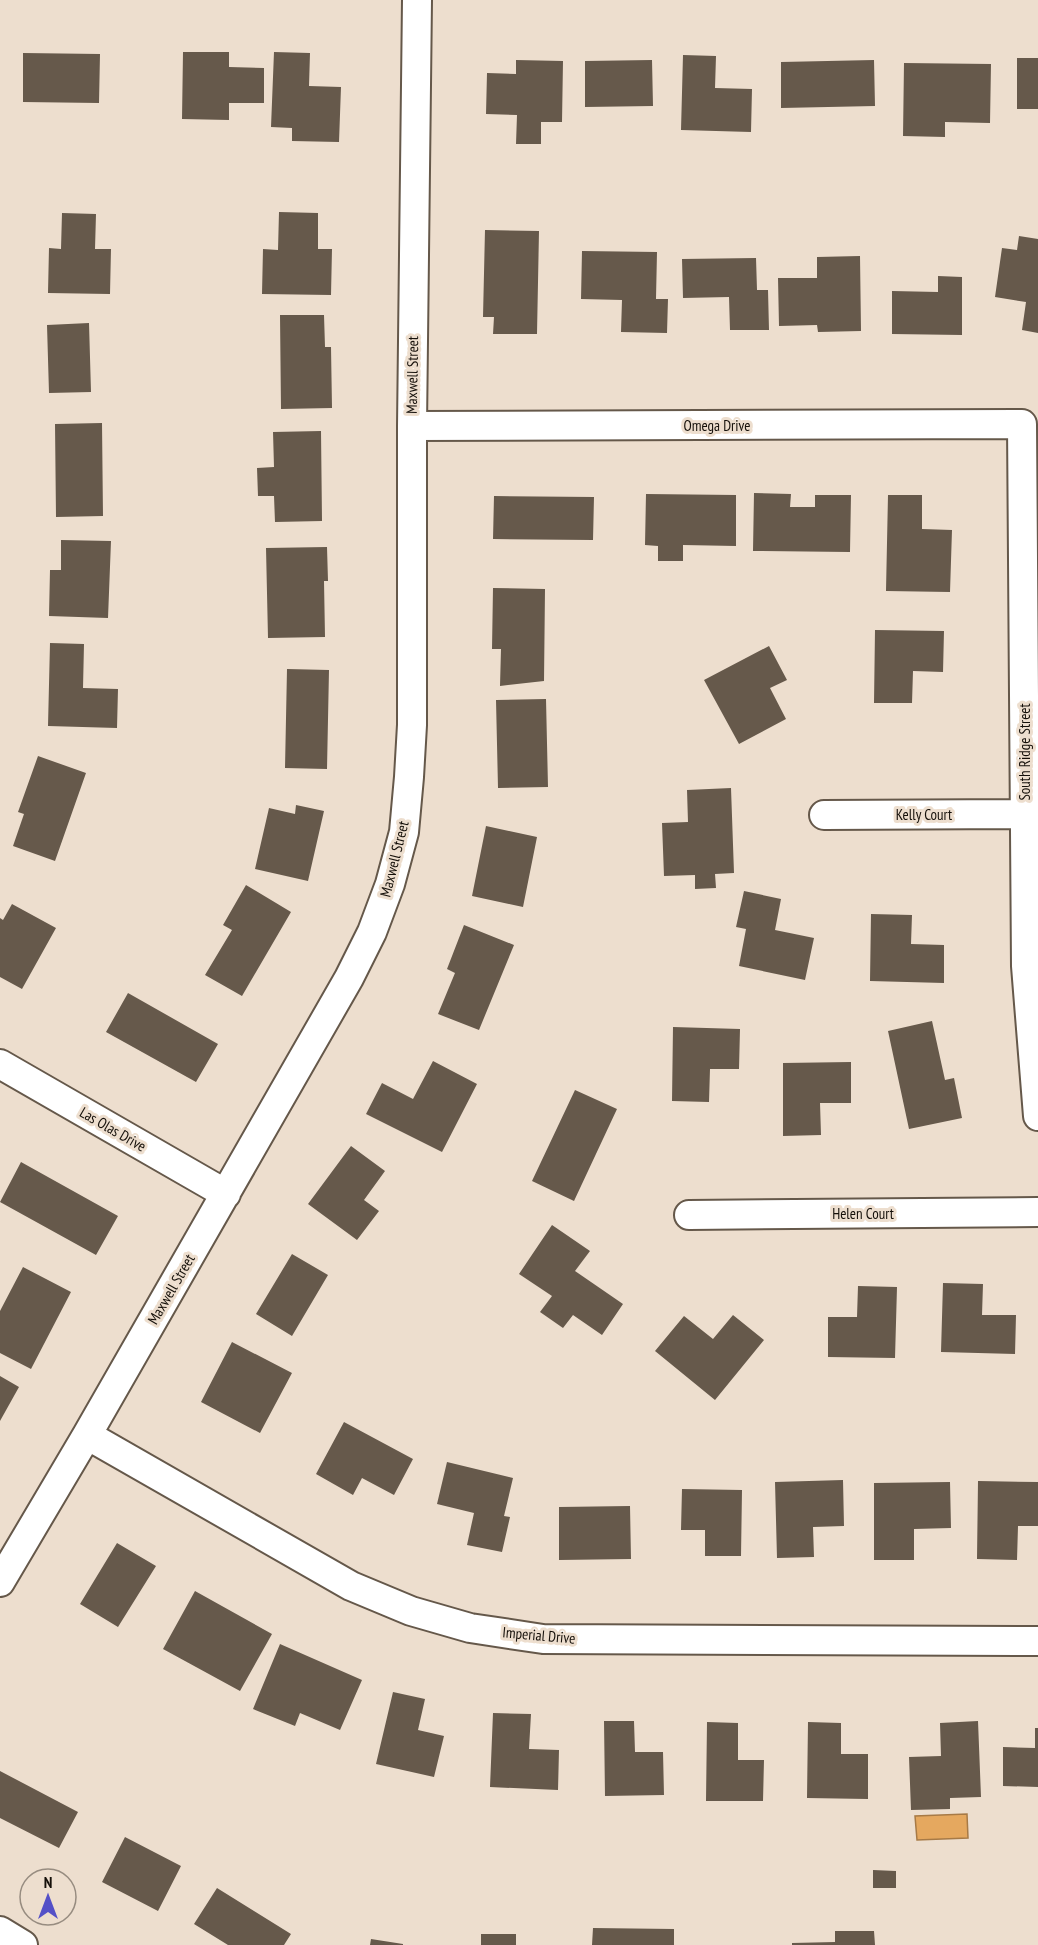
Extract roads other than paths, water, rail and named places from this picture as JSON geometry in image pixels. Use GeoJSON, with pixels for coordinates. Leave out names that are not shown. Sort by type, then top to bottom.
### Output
{"type":"FeatureCollection","features":[{"type":"Feature","properties":{"kind":"street","name":"Maxwell Street"},"geometry":{"type":"LineString","coordinates":[[0,1582],[349,978],[372,932],[390,884],[404,832],[412,724],[412,426],[417,0]]}},
{"type":"Feature","properties":{"kind":"street","name":"Omega Drive"},"geometry":{"type":"LineString","coordinates":[[412,426],[1022,424]]}},
{"type":"Feature","properties":{"kind":"street","name":"South Ridge Street"},"geometry":{"type":"LineString","coordinates":[[1022,424],[1026,966],[1038,1116]]}},
{"type":"Feature","properties":{"kind":"street","name":"Kelly Court"},"geometry":{"type":"LineString","coordinates":[[824,815],[1024,814]]}},
{"type":"Feature","properties":{"kind":"street","name":"Las Olas Drive"},"geometry":{"type":"LineString","coordinates":[[0,1064],[226,1194]]}},
{"type":"Feature","properties":{"kind":"street","name":"Helen Court"},"geometry":{"type":"LineString","coordinates":[[689,1215],[1038,1212]]}},
{"type":"Feature","properties":{"kind":"street","name":"Imperial Drive"},"geometry":{"type":"LineString","coordinates":[[87,1435],[351,1586],[411,1611],[470,1628],[543,1639],[1038,1641]]}},
{"type":"Feature","properties":{"kind":"street"},"geometry":{"type":"LineString","coordinates":[[0,1932],[23,1945]]}}]}
